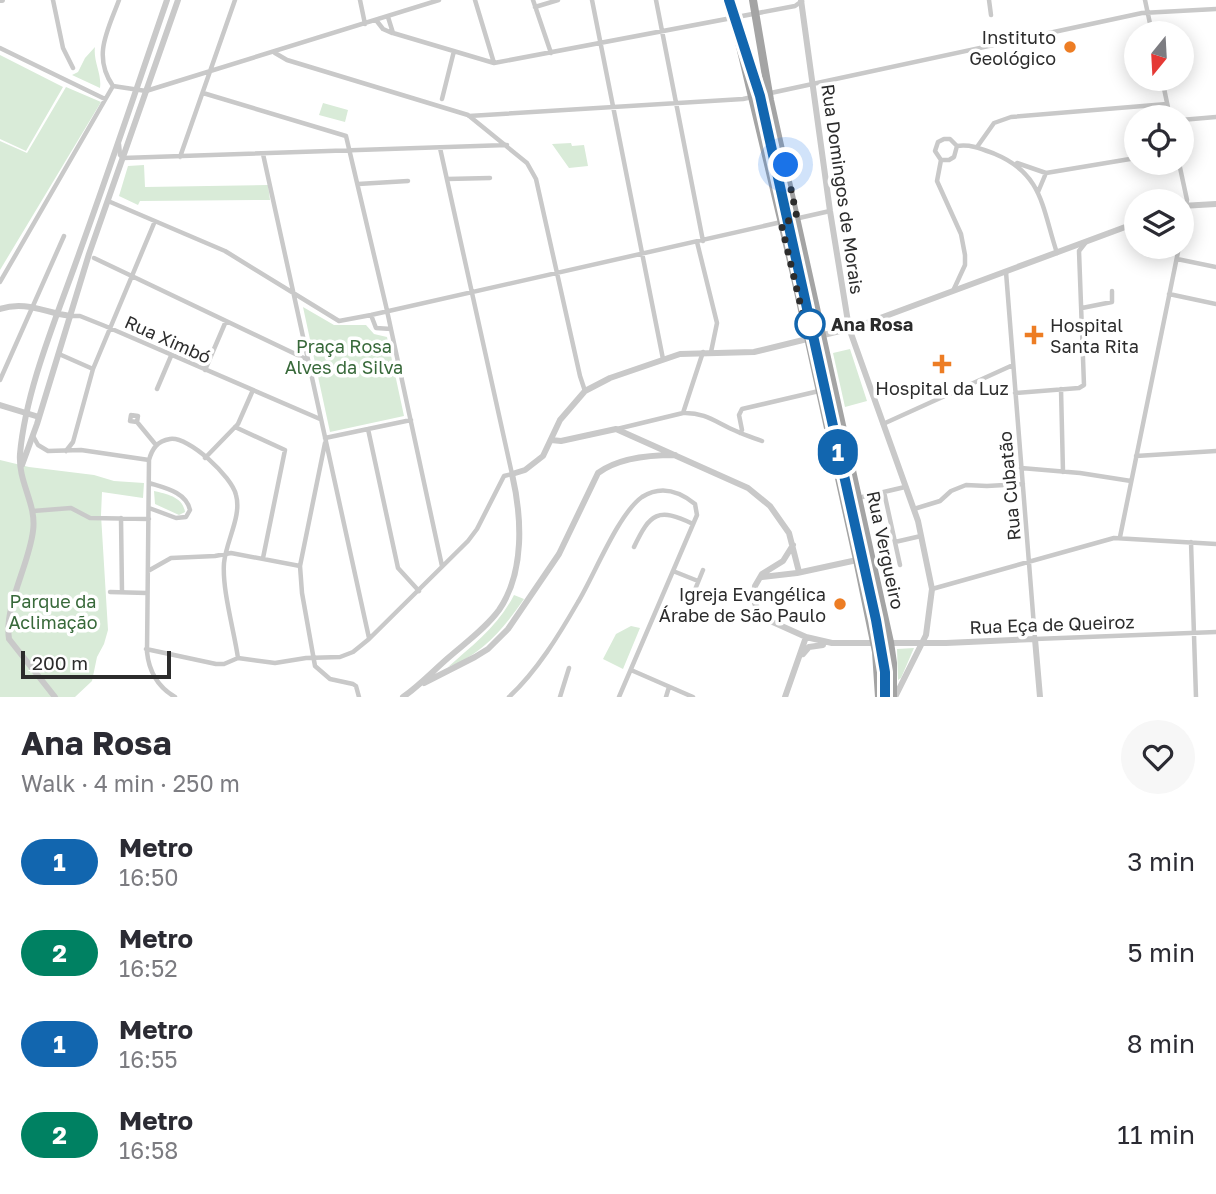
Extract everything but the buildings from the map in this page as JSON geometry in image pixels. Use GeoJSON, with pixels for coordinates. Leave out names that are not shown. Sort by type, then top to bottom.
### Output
{"type":"FeatureCollection","features":[{"type":"Feature","properties":{"kind":"main road","name":"Rua Vergueiro"},"geometry":{"type":"LineString","coordinates":[[729,0],[857,560],[874,642],[879,697]]}},
{"type":"Feature","properties":{"kind":"main road","name":"Rua Vergueiro"},"geometry":{"type":"LineString","coordinates":[[753,0],[769,94],[890,642],[894,697]]}},
{"type":"Feature","properties":{"kind":"street"},"geometry":{"type":"LineString","coordinates":[[53,0],[63,48],[73,68]]}},
{"type":"Feature","properties":{"kind":"street"},"geometry":{"type":"LineString","coordinates":[[113,86],[102,64],[101,49],[119,0]]}},
{"type":"Feature","properties":{"kind":"street"},"geometry":{"type":"LineString","coordinates":[[55,697],[11,645],[8,633],[11,612],[34,528],[33,511],[22,481],[20,452],[27,414],[57,314],[167,0]]}},
{"type":"Feature","properties":{"kind":"street"},"geometry":{"type":"LineString","coordinates":[[21,466],[33,436],[89,254],[178,0]]}},
{"type":"Feature","properties":{"kind":"street"},"geometry":{"type":"LineString","coordinates":[[180,157],[235,0]]}},
{"type":"Feature","properties":{"kind":"street"},"geometry":{"type":"LineString","coordinates":[[360,0],[365,24]]}},
{"type":"Feature","properties":{"kind":"street"},"geometry":{"type":"LineString","coordinates":[[113,86],[146,91],[275,53],[436,0]]}},
{"type":"Feature","properties":{"kind":"street"},"geometry":{"type":"LineString","coordinates":[[475,0],[494,63]]}},
{"type":"Feature","properties":{"kind":"street"},"geometry":{"type":"LineString","coordinates":[[533,0],[551,53]]}},
{"type":"Feature","properties":{"kind":"street"},"geometry":{"type":"LineString","coordinates":[[535,7],[558,0]]}},
{"type":"Feature","properties":{"kind":"street"},"geometry":{"type":"LineString","coordinates":[[592,0],[663,359]]}},
{"type":"Feature","properties":{"kind":"street"},"geometry":{"type":"LineString","coordinates":[[656,0],[703,241]]}},
{"type":"Feature","properties":{"kind":"street"},"geometry":{"type":"LineString","coordinates":[[376,20],[383,29],[393,33],[494,63],[734,18],[797,5],[802,0]]}},
{"type":"Feature","properties":{"kind":"street","name":"Rua Domingos de Morais"},"geometry":{"type":"LineString","coordinates":[[802,0],[830,211],[849,329],[914,509],[932,589],[929,620],[923,643],[894,697]]}},
{"type":"Feature","properties":{"kind":"street"},"geometry":{"type":"LineString","coordinates":[[989,0],[991,15]]}},
{"type":"Feature","properties":{"kind":"street"},"geometry":{"type":"LineString","coordinates":[[1145,0],[1150,21]]}},
{"type":"Feature","properties":{"kind":"street"},"geometry":{"type":"LineString","coordinates":[[275,53],[292,62],[470,116],[752,97],[1148,12],[1216,9]]}},
{"type":"Feature","properties":{"kind":"street"},"geometry":{"type":"LineString","coordinates":[[388,17],[393,33]]}},
{"type":"Feature","properties":{"kind":"street"},"geometry":{"type":"LineString","coordinates":[[0,48],[105,99]]}},
{"type":"Feature","properties":{"kind":"street"},"geometry":{"type":"LineString","coordinates":[[287,49],[292,62]]}},
{"type":"Feature","properties":{"kind":"street"},"geometry":{"type":"LineString","coordinates":[[442,99],[454,51]]}},
{"type":"Feature","properties":{"kind":"street"},"geometry":{"type":"LineString","coordinates":[[0,282],[113,86]]}},
{"type":"Feature","properties":{"kind":"street"},"geometry":{"type":"LineString","coordinates":[[977,147],[994,123],[1011,117],[1167,104],[1164,91]]}},
{"type":"Feature","properties":{"kind":"street"},"geometry":{"type":"LineString","coordinates":[[203,93],[346,136],[391,328],[442,567]]}},
{"type":"Feature","properties":{"kind":"street"},"geometry":{"type":"LineString","coordinates":[[470,116],[507,145],[535,174],[579,376],[585,391]]}},
{"type":"Feature","properties":{"kind":"street"},"geometry":{"type":"LineString","coordinates":[[1194,119],[1216,117]]}},
{"type":"Feature","properties":{"kind":"street"},"geometry":{"type":"LineString","coordinates":[[119,139],[120,155],[123,159]]}},
{"type":"Feature","properties":{"kind":"street"},"geometry":{"type":"LineString","coordinates":[[953,292],[965,265],[965,255],[961,234],[937,181],[941,160],[935,151],[941,140],[950,139],[957,146],[977,147],[1046,173],[1124,160]]}},
{"type":"Feature","properties":{"kind":"street"},"geometry":{"type":"LineString","coordinates":[[123,159],[507,145]]}},
{"type":"Feature","properties":{"kind":"street"},"geometry":{"type":"LineString","coordinates":[[941,160],[954,157],[957,146]]}},
{"type":"Feature","properties":{"kind":"street"},"geometry":{"type":"LineString","coordinates":[[403,697],[493,617],[508,591],[517,560],[520,527],[512,474],[440,148]]}},
{"type":"Feature","properties":{"kind":"street"},"geometry":{"type":"LineString","coordinates":[[263,154],[369,639]]}},
{"type":"Feature","properties":{"kind":"street"},"geometry":{"type":"LineString","coordinates":[[1013,162],[1032,181],[1057,253]]}},
{"type":"Feature","properties":{"kind":"street"},"geometry":{"type":"LineString","coordinates":[[1038,194],[1046,173]]}},
{"type":"Feature","properties":{"kind":"street"},"geometry":{"type":"LineString","coordinates":[[447,179],[490,178]]}},
{"type":"Feature","properties":{"kind":"street"},"geometry":{"type":"LineString","coordinates":[[358,184],[408,181]]}},
{"type":"Feature","properties":{"kind":"street"},"geometry":{"type":"LineString","coordinates":[[108,201],[225,251],[339,321],[371,316],[830,211]]}},
{"type":"Feature","properties":{"kind":"street"},"geometry":{"type":"LineString","coordinates":[[1194,205],[1216,204]]}},
{"type":"Feature","properties":{"kind":"street"},"geometry":{"type":"LineString","coordinates":[[66,451],[73,442],[93,369],[155,221]]}},
{"type":"Feature","properties":{"kind":"street"},"geometry":{"type":"LineString","coordinates":[[146,649],[216,664],[224,664],[238,658],[275,663],[340,657],[353,652],[474,535],[504,476],[522,472],[534,464],[547,449],[565,414],[585,391],[610,378],[680,354],[754,352],[849,329],[1124,228]]}},
{"type":"Feature","properties":{"kind":"street"},"geometry":{"type":"LineString","coordinates":[[0,380],[64,236]]}},
{"type":"Feature","properties":{"kind":"street"},"geometry":{"type":"LineString","coordinates":[[683,413],[717,323],[697,242]]}},
{"type":"Feature","properties":{"kind":"street"},"geometry":{"type":"LineString","coordinates":[[1015,393],[1081,388],[1085,383],[1079,251],[1086,242]]}},
{"type":"Feature","properties":{"kind":"street"},"geometry":{"type":"LineString","coordinates":[[1069,248],[1079,251]]}},
{"type":"Feature","properties":{"kind":"street"},"geometry":{"type":"LineString","coordinates":[[94,258],[309,361]]}},
{"type":"Feature","properties":{"kind":"street"},"geometry":{"type":"LineString","coordinates":[[1120,537],[1177,259],[1216,267]]}},
{"type":"Feature","properties":{"kind":"street","name":"Rua Cubatão"},"geometry":{"type":"LineString","coordinates":[[1006,272],[1040,697]]}},
{"type":"Feature","properties":{"kind":"street"},"geometry":{"type":"LineString","coordinates":[[1082,308],[1112,302],[1112,291]]}},
{"type":"Feature","properties":{"kind":"street"},"geometry":{"type":"LineString","coordinates":[[1169,294],[1216,304]]}},
{"type":"Feature","properties":{"kind":"street","name":"Rua Ximbó"},"geometry":{"type":"LineString","coordinates":[[0,309],[33,305],[57,314],[80,316],[321,420]]}},
{"type":"Feature","properties":{"kind":"street"},"geometry":{"type":"LineString","coordinates":[[371,316],[376,328],[391,328]]}},
{"type":"Feature","properties":{"kind":"street"},"geometry":{"type":"LineString","coordinates":[[205,370],[226,321]]}},
{"type":"Feature","properties":{"kind":"street"},"geometry":{"type":"LineString","coordinates":[[59,354],[93,369]]}},
{"type":"Feature","properties":{"kind":"street"},"geometry":{"type":"LineString","coordinates":[[157,389],[172,356]]}},
{"type":"Feature","properties":{"kind":"street"},"geometry":{"type":"LineString","coordinates":[[882,425],[1013,365]]}},
{"type":"Feature","properties":{"kind":"street"},"geometry":{"type":"LineString","coordinates":[[1062,389],[1063,472]]}},
{"type":"Feature","properties":{"kind":"street"},"geometry":{"type":"LineString","coordinates":[[205,458],[235,427],[253,390]]}},
{"type":"Feature","properties":{"kind":"street"},"geometry":{"type":"LineString","coordinates":[[740,433],[743,430],[740,415],[742,410],[820,391]]}},
{"type":"Feature","properties":{"kind":"street"},"geometry":{"type":"LineString","coordinates":[[0,405],[39,417]]}},
{"type":"Feature","properties":{"kind":"street"},"geometry":{"type":"LineString","coordinates":[[551,440],[561,441],[683,413],[694,413],[713,418],[740,433],[762,441]]}},
{"type":"Feature","properties":{"kind":"street"},"geometry":{"type":"LineString","coordinates":[[325,439],[411,420]]}},
{"type":"Feature","properties":{"kind":"street"},"geometry":{"type":"LineString","coordinates":[[137,422],[156,445]]}},
{"type":"Feature","properties":{"kind":"street"},"geometry":{"type":"LineString","coordinates":[[235,427],[285,450],[263,558]]}},
{"type":"Feature","properties":{"kind":"street"},"geometry":{"type":"LineString","coordinates":[[368,429],[398,568],[419,591]]}},
{"type":"Feature","properties":{"kind":"street"},"geometry":{"type":"LineString","coordinates":[[616,429],[726,477],[757,494],[781,521],[793,545],[799,572]]}},
{"type":"Feature","properties":{"kind":"street"},"geometry":{"type":"LineString","coordinates":[[33,436],[44,450],[81,450],[149,460]]}},
{"type":"Feature","properties":{"kind":"street"},"geometry":{"type":"LineString","coordinates":[[175,697],[162,688],[153,676],[146,649],[149,460],[156,445],[168,439],[183,441],[205,458],[229,481],[237,498],[224,571],[238,658]]}},
{"type":"Feature","properties":{"kind":"street"},"geometry":{"type":"LineString","coordinates":[[325,439],[300,566],[313,658],[317,669],[326,677],[356,686],[359,697]]}},
{"type":"Feature","properties":{"kind":"street"},"geometry":{"type":"LineString","coordinates":[[1136,456],[1216,451]]}},
{"type":"Feature","properties":{"kind":"street"},"geometry":{"type":"LineString","coordinates":[[417,686],[488,649],[514,622],[559,554],[598,473],[606,467],[620,463],[652,456],[675,455]]}},
{"type":"Feature","properties":{"kind":"street"},"geometry":{"type":"LineString","coordinates":[[319,473],[324,464],[330,461]]}},
{"type":"Feature","properties":{"kind":"street"},"geometry":{"type":"LineString","coordinates":[[1021,468],[1131,481]]}},
{"type":"Feature","properties":{"kind":"street"},"geometry":{"type":"LineString","coordinates":[[149,483],[182,496],[190,510],[187,517],[179,519],[149,508]]}},
{"type":"Feature","properties":{"kind":"street"},"geometry":{"type":"LineString","coordinates":[[914,509],[940,501],[951,491],[966,485],[1023,484]]}},
{"type":"Feature","properties":{"kind":"street"},"geometry":{"type":"LineString","coordinates":[[858,498],[905,487]]}},
{"type":"Feature","properties":{"kind":"street"},"geometry":{"type":"LineString","coordinates":[[509,697],[533,670],[573,610],[611,538],[638,500],[655,492],[677,492],[695,504],[697,508],[693,524],[620,697]]}},
{"type":"Feature","properties":{"kind":"street"},"geometry":{"type":"LineString","coordinates":[[884,492],[900,565]]}},
{"type":"Feature","properties":{"kind":"street"},"geometry":{"type":"LineString","coordinates":[[33,511],[71,508],[89,517],[149,519]]}},
{"type":"Feature","properties":{"kind":"street"},"geometry":{"type":"LineString","coordinates":[[634,547],[645,525],[657,515],[669,514],[693,524]]}},
{"type":"Feature","properties":{"kind":"street"},"geometry":{"type":"LineString","coordinates":[[121,518],[122,592]]}},
{"type":"Feature","properties":{"kind":"street"},"geometry":{"type":"LineString","coordinates":[[895,542],[922,536]]}},
{"type":"Feature","properties":{"kind":"street"},"geometry":{"type":"LineString","coordinates":[[932,589],[1120,537],[1216,544]]}},
{"type":"Feature","properties":{"kind":"street"},"geometry":{"type":"LineString","coordinates":[[1191,542],[1196,697]]}},
{"type":"Feature","properties":{"kind":"street"},"geometry":{"type":"LineString","coordinates":[[793,545],[783,561],[764,572],[758,579],[754,593],[758,610],[766,619],[806,637],[832,643]]}},
{"type":"Feature","properties":{"kind":"street"},"geometry":{"type":"LineString","coordinates":[[148,572],[170,558],[233,553],[300,566]]}},
{"type":"Feature","properties":{"kind":"street"},"geometry":{"type":"LineString","coordinates":[[758,579],[766,575],[799,572],[857,560]]}},
{"type":"Feature","properties":{"kind":"street"},"geometry":{"type":"LineString","coordinates":[[673,570],[698,581]]}},
{"type":"Feature","properties":{"kind":"street"},"geometry":{"type":"LineString","coordinates":[[694,592],[703,570]]}},
{"type":"Feature","properties":{"kind":"street"},"geometry":{"type":"LineString","coordinates":[[110,592],[147,593]]}},
{"type":"Feature","properties":{"kind":"street","name":"Rua Eça de Queiroz"},"geometry":{"type":"LineString","coordinates":[[832,643],[923,643],[1216,632]]}},
{"type":"Feature","properties":{"kind":"street"},"geometry":{"type":"LineString","coordinates":[[785,697],[806,637]]}},
{"type":"Feature","properties":{"kind":"street"},"geometry":{"type":"LineString","coordinates":[[800,659],[809,647],[832,643]]}},
{"type":"Feature","properties":{"kind":"street"},"geometry":{"type":"LineString","coordinates":[[443,663],[441,669],[447,672]]}},
{"type":"Feature","properties":{"kind":"street"},"geometry":{"type":"LineString","coordinates":[[559,697],[569,668]]}},
{"type":"Feature","properties":{"kind":"street"},"geometry":{"type":"LineString","coordinates":[[631,670],[693,697]]}},
{"type":"Feature","properties":{"kind":"street"},"geometry":{"type":"LineString","coordinates":[[666,697],[670,687]]}},
{"type":"Feature","properties":{"kind":"green space"},"geometry":{"type":"Polygon","coordinates":[[[95,47],[100,88],[72,75],[78,72],[95,47]]]}},
{"type":"Feature","properties":{"kind":"green space"},"geometry":{"type":"Polygon","coordinates":[[[0,55],[63,87],[26,151],[0,139],[0,55]]]}},
{"type":"Feature","properties":{"kind":"green space"},"geometry":{"type":"Polygon","coordinates":[[[66,87],[101,102],[0,270],[0,141],[27,153],[66,87]]]}},
{"type":"Feature","properties":{"kind":"green space"},"geometry":{"type":"Polygon","coordinates":[[[323,103],[348,110],[345,122],[319,115],[323,103]]]}},
{"type":"Feature","properties":{"kind":"green space"},"geometry":{"type":"Polygon","coordinates":[[[571,143],[572,146],[584,145],[588,166],[569,168],[552,144],[571,143]]]}},
{"type":"Feature","properties":{"kind":"green space"},"geometry":{"type":"Polygon","coordinates":[[[144,165],[145,187],[268,185],[270,200],[140,201],[138,205],[119,196],[128,166],[144,165]]]}},
{"type":"Feature","properties":{"kind":"green space","name":"Praça Rosa Alves da Silva"},"geometry":{"type":"Polygon","coordinates":[[[303,307],[334,325],[366,325],[374,334],[387,337],[404,416],[330,432],[303,307]]]}},
{"type":"Feature","properties":{"kind":"green space"},"geometry":{"type":"Polygon","coordinates":[[[850,349],[867,401],[845,407],[833,353],[850,349]]]}},
{"type":"Feature","properties":{"kind":"green space","name":"Parque da Aclimação"},"geometry":{"type":"Polygon","coordinates":[[[0,460],[29,467],[94,475],[114,481],[144,483],[143,498],[102,492],[108,630],[97,657],[92,681],[75,697],[0,697],[0,460]]]}},
{"type":"Feature","properties":{"kind":"green space"},"geometry":{"type":"Polygon","coordinates":[[[154,491],[178,500],[185,512],[179,515],[155,504],[154,491]]]}},
{"type":"Feature","properties":{"kind":"green space"},"geometry":{"type":"Polygon","coordinates":[[[514,595],[524,599],[500,630],[482,648],[448,667],[493,625],[514,595]]]}},
{"type":"Feature","properties":{"kind":"green space"},"geometry":{"type":"Polygon","coordinates":[[[631,626],[640,628],[623,669],[603,659],[616,634],[631,626]]]}},
{"type":"Feature","properties":{"kind":"green space"},"geometry":{"type":"Polygon","coordinates":[[[914,648],[901,678],[898,680],[897,649],[914,648]]]}},
{"type":"Feature","properties":{"kind":"metro line","name":"1"},"geometry":{"type":"LineString","coordinates":[[729,0],[760,96],[876,620],[885,672],[885,697]]}},
{"type":"Feature","properties":{"kind":"place","name":"Instituto Geológico"},"geometry":{"type":"Point","coordinates":[1070,47]}},
{"type":"Feature","properties":{"kind":"place","name":"Ana Rosa"},"geometry":{"type":"Point","coordinates":[810,324]}},
{"type":"Feature","properties":{"kind":"place","name":"Hospital Santa Rita"},"geometry":{"type":"Point","coordinates":[1034,335]}},
{"type":"Feature","properties":{"kind":"place","name":"Hospital da Luz"},"geometry":{"type":"Point","coordinates":[942,364]}},
{"type":"Feature","properties":{"kind":"place","name":"Igreja Evangélica Árabe de São Paulo"},"geometry":{"type":"Point","coordinates":[840,604]}},
{"type":"Feature","properties":{"kind":"route"},"geometry":{"type":"LineString","coordinates":[[786,165],[797,218],[781,223],[807,332],[810,324]]}}]}
